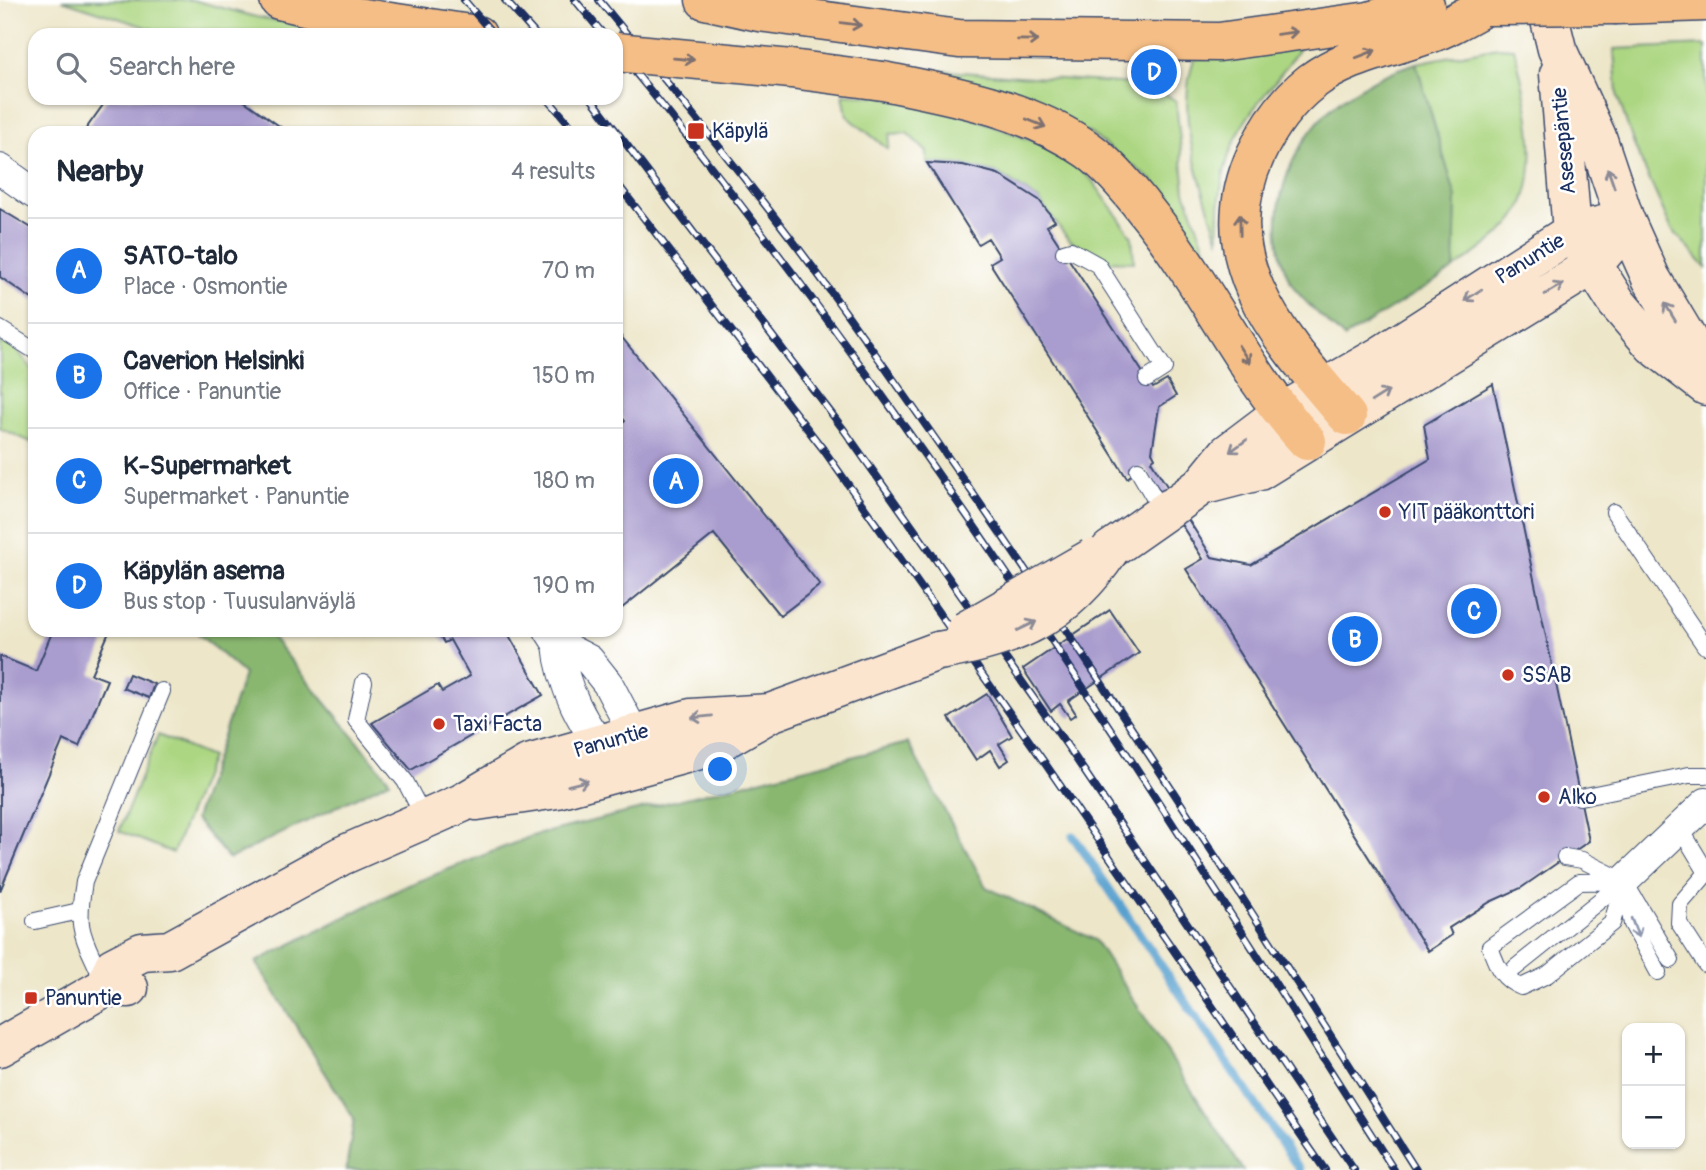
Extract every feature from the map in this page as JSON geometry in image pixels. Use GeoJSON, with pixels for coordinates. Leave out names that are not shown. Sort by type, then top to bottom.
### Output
{"type":"FeatureCollection","features":[{"type":"Feature","properties":{"kind":"highway"},"geometry":{"type":"LineString","coordinates":[[279,0],[343,15],[430,28]]}},
{"type":"Feature","properties":{"kind":"highway"},"geometry":{"type":"LineString","coordinates":[[705,0],[759,12],[959,39],[1219,42],[1369,21],[1425,5]]}},
{"type":"Feature","properties":{"kind":"highway"},"geometry":{"type":"LineString","coordinates":[[1374,0],[1425,5],[1486,6],[1706,2]]}},
{"type":"Feature","properties":{"kind":"highway"},"geometry":{"type":"LineString","coordinates":[[1336,402],[1278,330],[1255,291],[1244,259],[1239,223],[1251,165],[1283,108],[1311,82],[1345,62],[1426,36],[1486,6]]}},
{"type":"Feature","properties":{"kind":"highway"},"geometry":{"type":"LineString","coordinates":[[623,53],[883,81],[995,108],[1040,124],[1088,150],[1123,182],[1165,234],[1294,427]]}},
{"type":"Feature","properties":{"kind":"main road","name":"Asesepäntie"},"geometry":{"type":"LineString","coordinates":[[1545,0],[1557,49],[1572,232]]}},
{"type":"Feature","properties":{"kind":"main road","name":"Asesepäntie"},"geometry":{"type":"LineString","coordinates":[[1557,49],[1597,137],[1625,220],[1651,278],[1706,370]]}},
{"type":"Feature","properties":{"kind":"main road","name":"Panuntie"},"geometry":{"type":"LineString","coordinates":[[1336,402],[1572,232],[1625,220]]}},
{"type":"Feature","properties":{"kind":"main road","name":"Panuntie"},"geometry":{"type":"LineString","coordinates":[[0,1047],[105,987],[113,967],[142,952],[170,950],[341,856],[463,803],[528,764],[598,745],[631,752],[711,747],[771,713],[938,651],[984,644],[1027,627],[1057,610],[1090,580],[1110,550],[1174,505],[1228,453],[1294,427],[1593,265],[1611,244],[1625,220]]}},
{"type":"Feature","properties":{"kind":"main road"},"geometry":{"type":"LineString","coordinates":[[1572,232],[1617,303],[1653,345],[1706,386]]}},
{"type":"Feature","properties":{"kind":"main road","name":"Panuntie"},"geometry":{"type":"LineString","coordinates":[[463,803],[527,795],[631,752]]}},
{"type":"Feature","properties":{"kind":"street"},"geometry":{"type":"LineString","coordinates":[[0,169],[28,189]]}},
{"type":"Feature","properties":{"kind":"street"},"geometry":{"type":"LineString","coordinates":[[554,637],[562,672],[598,745]]}},
{"type":"Feature","properties":{"kind":"street"},"geometry":{"type":"LineString","coordinates":[[554,637],[589,660],[608,684],[631,752]]}},
{"type":"Feature","properties":{"kind":"street"},"geometry":{"type":"LineString","coordinates":[[1624,881],[1706,803]]}},
{"type":"Feature","properties":{"kind":"lane"},"geometry":{"type":"LineString","coordinates":[[1064,252],[1072,250],[1098,265],[1164,368],[1147,379]]}},
{"type":"Feature","properties":{"kind":"lane"},"geometry":{"type":"LineString","coordinates":[[0,329],[28,347]]}},
{"type":"Feature","properties":{"kind":"lane"},"geometry":{"type":"LineString","coordinates":[[1138,470],[1174,505]]}},
{"type":"Feature","properties":{"kind":"lane"},"geometry":{"type":"LineString","coordinates":[[1614,512],[1705,646]]}},
{"type":"Feature","properties":{"kind":"lane"},"geometry":{"type":"LineString","coordinates":[[364,682],[356,720],[405,781],[425,819]]}},
{"type":"Feature","properties":{"kind":"lane"},"geometry":{"type":"LineString","coordinates":[[105,987],[79,932],[84,882],[162,691]]}},
{"type":"Feature","properties":{"kind":"lane"},"geometry":{"type":"LineString","coordinates":[[1580,797],[1689,775],[1706,775]]}},
{"type":"Feature","properties":{"kind":"lane"},"geometry":{"type":"LineString","coordinates":[[1679,828],[1706,872],[1680,904],[1679,923],[1706,965]]}},
{"type":"Feature","properties":{"kind":"lane"},"geometry":{"type":"LineString","coordinates":[[1565,857],[1582,860],[1624,881],[1671,960]]}},
{"type":"Feature","properties":{"kind":"lane"},"geometry":{"type":"LineString","coordinates":[[1624,881],[1612,923],[1547,975],[1521,987],[1500,974],[1490,947],[1579,882],[1624,881]]}},
{"type":"Feature","properties":{"kind":"lane"},"geometry":{"type":"LineString","coordinates":[[1515,968],[1624,881]]}},
{"type":"Feature","properties":{"kind":"lane"},"geometry":{"type":"LineString","coordinates":[[1624,881],[1632,924],[1658,972]]}},
{"type":"Feature","properties":{"kind":"lane"},"geometry":{"type":"LineString","coordinates":[[35,921],[79,911]]}},
{"type":"Feature","properties":{"kind":"green space"},"geometry":{"type":"Polygon","coordinates":[[[62,0],[193,0],[256,17],[318,28],[148,28],[62,0]]]}},
{"type":"Feature","properties":{"kind":"green space"},"geometry":{"type":"Polygon","coordinates":[[[1301,45],[1252,111],[1234,141],[1221,189],[1219,241],[1198,175],[1189,128],[1187,104],[1194,59],[1301,45]]]}},
{"type":"Feature","properties":{"kind":"green space"},"geometry":{"type":"Polygon","coordinates":[[[1706,45],[1706,268],[1671,228],[1634,145],[1617,94],[1614,49],[1706,45]]]}},
{"type":"Feature","properties":{"kind":"green space"},"geometry":{"type":"Polygon","coordinates":[[[1498,47],[1514,48],[1524,91],[1531,140],[1528,187],[1521,208],[1509,225],[1490,243],[1454,269],[1456,198],[1416,63],[1498,47]]]}},
{"type":"Feature","properties":{"kind":"green space"},"geometry":{"type":"Polygon","coordinates":[[[1416,63],[1456,198],[1454,269],[1344,338],[1306,302],[1289,279],[1281,257],[1278,233],[1284,185],[1292,162],[1304,141],[1335,105],[1374,80],[1416,63]]]}},
{"type":"Feature","properties":{"kind":"green space"},"geometry":{"type":"Polygon","coordinates":[[[903,68],[1132,84],[1165,94],[1176,101],[1185,191],[1214,273],[1153,181],[1091,134],[903,68]]]}},
{"type":"Feature","properties":{"kind":"green space"},"geometry":{"type":"Polygon","coordinates":[[[843,94],[881,96],[973,118],[1061,152],[1091,179],[1132,237],[1134,262],[1107,261],[1069,240],[1039,200],[999,174],[963,165],[927,163],[927,152],[907,133],[890,134],[888,149],[847,116],[843,94]]]}},
{"type":"Feature","properties":{"kind":"green space"},"geometry":{"type":"Polygon","coordinates":[[[10,341],[28,364],[28,441],[0,428],[0,343],[10,341]]]}},
{"type":"Feature","properties":{"kind":"green space"},"geometry":{"type":"Polygon","coordinates":[[[202,637],[272,637],[390,781],[229,859],[195,819],[244,674],[202,637]]]}},
{"type":"Feature","properties":{"kind":"green space"},"geometry":{"type":"Polygon","coordinates":[[[158,735],[211,757],[173,853],[119,831],[158,735]]]}},
{"type":"Feature","properties":{"kind":"green space"},"geometry":{"type":"Polygon","coordinates":[[[908,743],[986,887],[1095,940],[1243,1170],[346,1170],[354,1119],[256,962],[404,887],[532,836],[908,743]]]}},
{"type":"Feature","properties":{"kind":"building"},"geometry":{"type":"Polygon","coordinates":[[[103,105],[250,105],[279,126],[88,126],[103,105]]]}},
{"type":"Feature","properties":{"kind":"building"},"geometry":{"type":"Polygon","coordinates":[[[927,163],[963,165],[998,174],[1039,200],[1055,221],[1047,226],[1153,388],[1167,380],[1176,396],[1159,407],[1152,452],[1155,458],[1151,461],[1212,557],[1251,565],[1430,459],[1424,425],[1493,384],[1589,841],[1521,888],[1490,902],[1449,928],[1452,935],[1428,951],[1186,569],[1203,559],[1144,466],[1127,478],[990,263],[1000,257],[988,238],[978,244],[927,163]]]}},
{"type":"Feature","properties":{"kind":"building"},"geometry":{"type":"Polygon","coordinates":[[[0,209],[28,226],[28,296],[0,277],[0,209]]]}},
{"type":"Feature","properties":{"kind":"building"},"geometry":{"type":"Polygon","coordinates":[[[623,339],[820,585],[780,616],[714,534],[623,607],[623,339]]]}},
{"type":"Feature","properties":{"kind":"building"},"geometry":{"type":"Polygon","coordinates":[[[1110,610],[1139,653],[1068,701],[1076,714],[1070,718],[1060,704],[1051,711],[1023,669],[1110,610]]]}},
{"type":"Feature","properties":{"kind":"building"},"geometry":{"type":"Polygon","coordinates":[[[50,637],[107,637],[91,674],[107,680],[79,747],[63,740],[0,891],[0,656],[36,671],[50,637]]]}},
{"type":"Feature","properties":{"kind":"building"},"geometry":{"type":"Polygon","coordinates":[[[440,637],[510,637],[543,695],[411,770],[372,723],[438,685],[442,692],[470,676],[450,640],[444,643],[440,637]]]}},
{"type":"Feature","properties":{"kind":"building"},"geometry":{"type":"Polygon","coordinates":[[[129,674],[154,684],[149,698],[123,688],[129,674]]]}},
{"type":"Feature","properties":{"kind":"building"},"geometry":{"type":"Polygon","coordinates":[[[987,694],[1012,736],[999,744],[1009,760],[1000,766],[990,750],[976,760],[949,718],[987,694]]]}},
{"type":"Feature","properties":{"kind":"waterway"},"geometry":{"type":"LineString","coordinates":[[1073,836],[1300,1170]]}},
{"type":"Feature","properties":{"kind":"railway"},"geometry":{"type":"LineString","coordinates":[[464,0],[488,28]]}},
{"type":"Feature","properties":{"kind":"railway"},"geometry":{"type":"LineString","coordinates":[[505,0],[530,28]]}},
{"type":"Feature","properties":{"kind":"railway"},"geometry":{"type":"LineString","coordinates":[[575,0],[598,28]]}},
{"type":"Feature","properties":{"kind":"railway"},"geometry":{"type":"LineString","coordinates":[[599,0],[622,28]]}},
{"type":"Feature","properties":{"kind":"railway"},"geometry":{"type":"LineString","coordinates":[[623,29],[775,218],[908,399],[1130,726],[1416,1170]]}},
{"type":"Feature","properties":{"kind":"railway"},"geometry":{"type":"LineString","coordinates":[[623,58],[723,182],[926,457],[1117,739],[1394,1170]]}},
{"type":"Feature","properties":{"kind":"railway"},"geometry":{"type":"LineString","coordinates":[[553,105],[571,126]]}},
{"type":"Feature","properties":{"kind":"railway"},"geometry":{"type":"LineString","coordinates":[[596,105],[612,126]]}},
{"type":"Feature","properties":{"kind":"railway"},"geometry":{"type":"LineString","coordinates":[[623,140],[844,430],[1066,744],[1354,1170]]}},
{"type":"Feature","properties":{"kind":"railway"},"geometry":{"type":"LineString","coordinates":[[623,191],[823,449],[1042,759],[1325,1170]]}},
{"type":"Feature","properties":{"kind":"place","name":"Käpylän asema"},"geometry":{"type":"Point","coordinates":[1154,72]}},
{"type":"Feature","properties":{"kind":"place","name":"Käpylä"},"geometry":{"type":"Point","coordinates":[696,131]}},
{"type":"Feature","properties":{"kind":"place","name":"SATO-talo"},"geometry":{"type":"Point","coordinates":[676,481]}},
{"type":"Feature","properties":{"kind":"place","name":"YIT pääkonttori"},"geometry":{"type":"Point","coordinates":[1385,512]}},
{"type":"Feature","properties":{"kind":"place","name":"K-Supermarket"},"geometry":{"type":"Point","coordinates":[1474,611]}},
{"type":"Feature","properties":{"kind":"place","name":"Caverion Helsinki"},"geometry":{"type":"Point","coordinates":[1355,639]}},
{"type":"Feature","properties":{"kind":"place","name":"SSAB"},"geometry":{"type":"Point","coordinates":[1508,675]}},
{"type":"Feature","properties":{"kind":"place","name":"Taxi Facta"},"geometry":{"type":"Point","coordinates":[439,724]}},
{"type":"Feature","properties":{"kind":"place","name":"Alko"},"geometry":{"type":"Point","coordinates":[1544,797]}},
{"type":"Feature","properties":{"kind":"place","name":"Panuntie"},"geometry":{"type":"Point","coordinates":[31,998]}}]}
